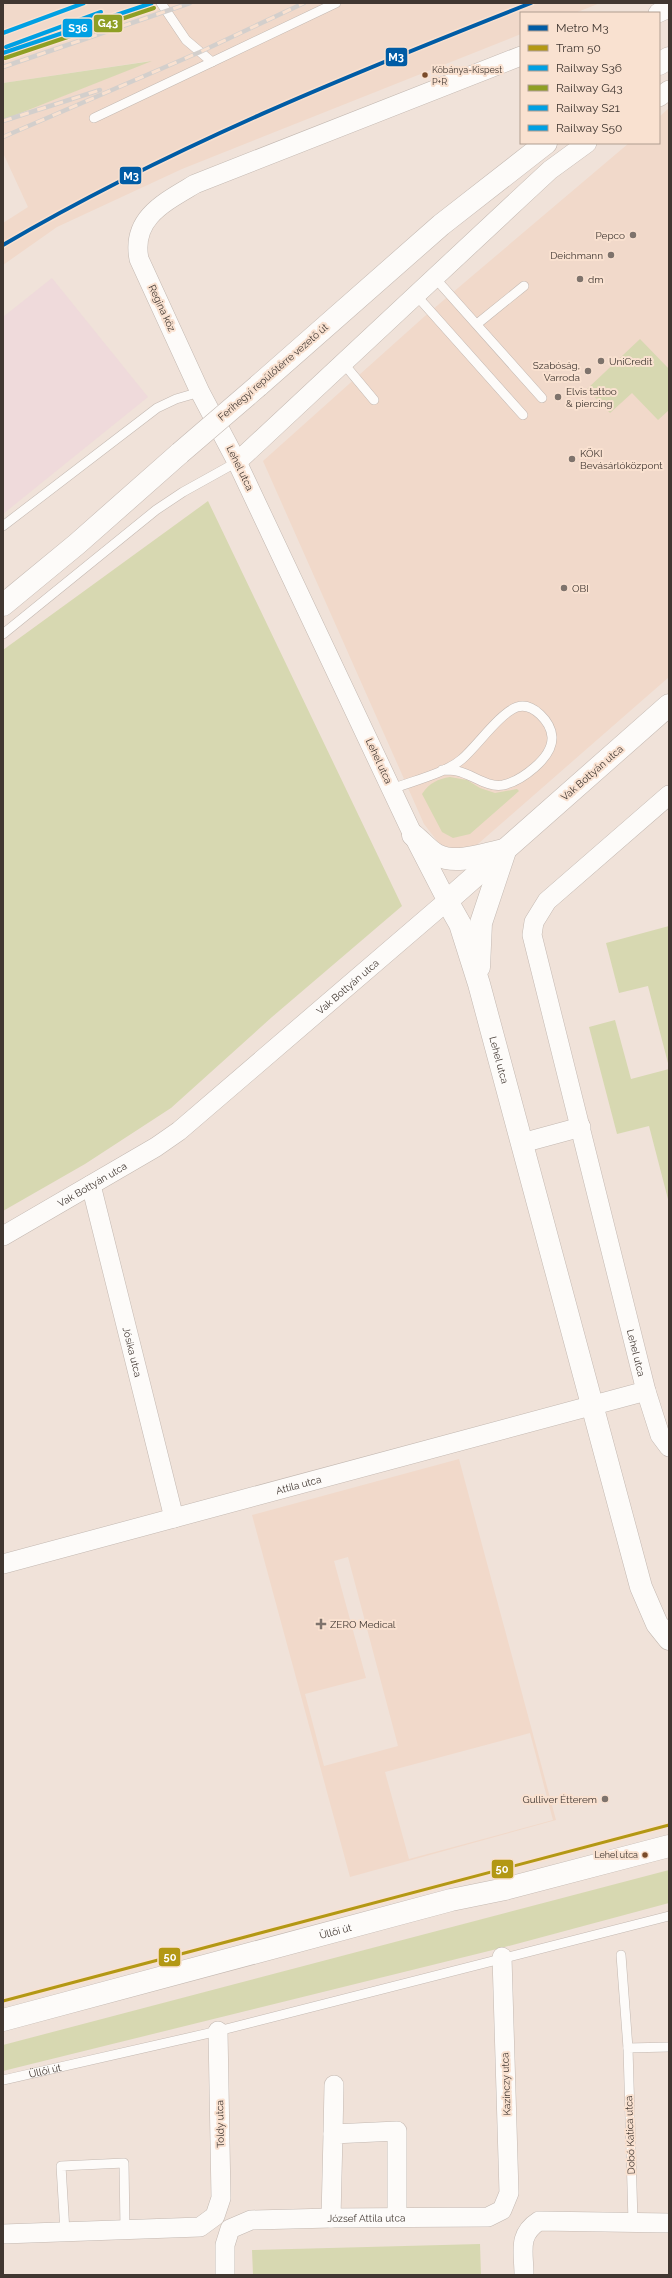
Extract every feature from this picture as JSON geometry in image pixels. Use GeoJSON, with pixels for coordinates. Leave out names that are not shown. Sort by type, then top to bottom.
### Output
{"type":"FeatureCollection","features":[{"type":"Feature","properties":{"kind":"main road"},"geometry":{"type":"LineString","coordinates":[[660,63],[669,58]]}},
{"type":"Feature","properties":{"kind":"main road","name":"Ferihegyi repülőtérre vezető út"},"geometry":{"type":"LineString","coordinates":[[3,605],[77,544],[441,225],[545,144]]}},
{"type":"Feature","properties":{"kind":"main road","name":"Vak Bottyán utca"},"geometry":{"type":"LineString","coordinates":[[447,901],[669,705]]}},
{"type":"Feature","properties":{"kind":"main road"},"geometry":{"type":"LineString","coordinates":[[413,835],[436,854],[450,858],[506,850],[481,923],[479,984]]}},
{"type":"Feature","properties":{"kind":"main road","name":"Lehel utca"},"geometry":{"type":"LineString","coordinates":[[447,901],[460,924],[479,984],[594,1407],[641,1587],[657,1624],[669,1639]]}},
{"type":"Feature","properties":{"kind":"main road","name":"Üllői út"},"geometry":{"type":"LineString","coordinates":[[3,2020],[451,1900],[505,1889],[669,1846]]}},
{"type":"Feature","properties":{"kind":"street","name":"Regina köz"},"geometry":{"type":"LineString","coordinates":[[200,392],[139,259],[137,247],[144,222],[152,212],[195,184],[520,56]]}},
{"type":"Feature","properties":{"kind":"street"},"geometry":{"type":"LineString","coordinates":[[660,95],[669,90]]}},
{"type":"Feature","properties":{"kind":"street"},"geometry":{"type":"LineString","coordinates":[[237,462],[344,364],[550,170],[586,144]]}},
{"type":"Feature","properties":{"kind":"street","name":"Lehel utca"},"geometry":{"type":"LineString","coordinates":[[200,392],[237,462],[413,835],[447,901]]}},
{"type":"Feature","properties":{"kind":"street","name":"Lehel utca"},"geometry":{"type":"LineString","coordinates":[[669,795],[547,901],[534,922],[532,935],[646,1391],[660,1434],[669,1447]]}},
{"type":"Feature","properties":{"kind":"street","name":"Vak Bottyán utca"},"geometry":{"type":"LineString","coordinates":[[3,1236],[156,1147],[179,1131],[447,901]]}},
{"type":"Feature","properties":{"kind":"street"},"geometry":{"type":"LineString","coordinates":[[522,1143],[581,1127]]}},
{"type":"Feature","properties":{"kind":"street","name":"Jósika utca"},"geometry":{"type":"LineString","coordinates":[[91,1185],[174,1518]]}},
{"type":"Feature","properties":{"kind":"street"},"geometry":{"type":"LineString","coordinates":[[594,1407],[646,1391]]}},
{"type":"Feature","properties":{"kind":"street","name":"Attila utca"},"geometry":{"type":"LineString","coordinates":[[3,1564],[594,1407]]}},
{"type":"Feature","properties":{"kind":"street","name":"Kazinczy utca"},"geometry":{"type":"LineString","coordinates":[[502,1957],[509,2193],[502,2210]]}},
{"type":"Feature","properties":{"kind":"street","name":"Toldy utca"},"geometry":{"type":"LineString","coordinates":[[125,2229],[200,2227],[215,2216],[221,2198],[218,2031]]}},
{"type":"Feature","properties":{"kind":"street"},"geometry":{"type":"LineString","coordinates":[[332,2218],[334,2085]]}},
{"type":"Feature","properties":{"kind":"street"},"geometry":{"type":"LineString","coordinates":[[333,2134],[397,2131],[398,2217]]}},
{"type":"Feature","properties":{"kind":"street","name":"József Attila utca"},"geometry":{"type":"LineString","coordinates":[[226,2275],[225,2244],[230,2229],[251,2220],[488,2217],[502,2210]]}},
{"type":"Feature","properties":{"kind":"street"},"geometry":{"type":"LineString","coordinates":[[524,2275],[523,2238],[528,2228],[539,2221],[669,2223]]}},
{"type":"Feature","properties":{"kind":"street"},"geometry":{"type":"LineString","coordinates":[[3,2234],[125,2229]]}},
{"type":"Feature","properties":{"kind":"lane"},"geometry":{"type":"LineString","coordinates":[[161,3],[186,40],[212,62]]}},
{"type":"Feature","properties":{"kind":"lane"},"geometry":{"type":"LineString","coordinates":[[94,118],[336,3]]}},
{"type":"Feature","properties":{"kind":"lane"},"geometry":{"type":"LineString","coordinates":[[435,278],[542,398]]}},
{"type":"Feature","properties":{"kind":"lane"},"geometry":{"type":"LineString","coordinates":[[477,324],[524,286]]}},
{"type":"Feature","properties":{"kind":"lane"},"geometry":{"type":"LineString","coordinates":[[416,296],[523,416]]}},
{"type":"Feature","properties":{"kind":"lane"},"geometry":{"type":"LineString","coordinates":[[344,364],[374,400]]}},
{"type":"Feature","properties":{"kind":"lane"},"geometry":{"type":"LineString","coordinates":[[3,526],[157,408],[176,399],[200,392]]}},
{"type":"Feature","properties":{"kind":"lane"},"geometry":{"type":"LineString","coordinates":[[3,634],[156,510],[183,492],[237,462]]}},
{"type":"Feature","properties":{"kind":"lane"},"geometry":{"type":"LineString","coordinates":[[392,789],[442,770],[461,760],[500,719],[517,707],[532,708],[547,721],[552,737],[548,752],[525,777],[502,785],[476,780],[458,771],[442,770]]}},
{"type":"Feature","properties":{"kind":"lane","name":"Üllői út"},"geometry":{"type":"LineString","coordinates":[[3,2080],[218,2031],[502,1957],[669,1916]]}},
{"type":"Feature","properties":{"kind":"lane","name":"Dobó Katica utca"},"geometry":{"type":"LineString","coordinates":[[621,1955],[628,2048],[633,2222]]}},
{"type":"Feature","properties":{"kind":"lane"},"geometry":{"type":"LineString","coordinates":[[628,2048],[669,2047]]}},
{"type":"Feature","properties":{"kind":"lane"},"geometry":{"type":"LineString","coordinates":[[65,2232],[61,2166],[124,2163],[125,2229]]}},
{"type":"Feature","properties":{"kind":"shaded area"},"geometry":{"type":"Polygon","coordinates":[[[3,3],[600,3],[578,12],[520,12],[520,34],[182,169],[57,227],[3,265],[3,223],[28,207],[3,153],[3,120],[150,61],[3,83],[3,3]]]}},
{"type":"Feature","properties":{"kind":"shaded area"},"geometry":{"type":"Polygon","coordinates":[[[669,108],[669,677],[455,864],[424,824],[263,461],[425,316],[628,144],[660,144],[660,116],[669,108]]]}},
{"type":"Feature","properties":{"kind":"shaded area"},"geometry":{"type":"Polygon","coordinates":[[[52,278],[148,397],[3,514],[3,317],[52,278]]]}},
{"type":"Feature","properties":{"kind":"shaded area"},"geometry":{"type":"Polygon","coordinates":[[[459,1459],[556,1820],[350,1877],[252,1515],[459,1459]],[[348,1557],[334,1561],[366,1678],[305,1694],[324,1766],[398,1746],[348,1557]],[[530,1733],[385,1772],[409,1859],[553,1820],[530,1733]]]}},
{"type":"Feature","properties":{"kind":"green space"},"geometry":{"type":"Polygon","coordinates":[[[152,61],[3,120],[3,83],[152,61]]]}},
{"type":"Feature","properties":{"kind":"green space"},"geometry":{"type":"Polygon","coordinates":[[[640,339],[669,369],[669,410],[658,420],[632,393],[610,413],[587,389],[640,339]]]}},
{"type":"Feature","properties":{"kind":"green space"},"geometry":{"type":"Polygon","coordinates":[[[208,501],[402,906],[272,1017],[171,1108],[85,1164],[3,1211],[3,650],[208,501]]]}},
{"type":"Feature","properties":{"kind":"green space"},"geometry":{"type":"Polygon","coordinates":[[[450,777],[467,780],[480,788],[495,793],[517,789],[519,791],[470,834],[453,838],[442,832],[422,794],[434,782],[450,777]]]}},
{"type":"Feature","properties":{"kind":"green space"},"geometry":{"type":"Polygon","coordinates":[[[669,926],[669,1067],[648,986],[619,993],[606,943],[669,926]]]}},
{"type":"Feature","properties":{"kind":"green space"},"geometry":{"type":"Polygon","coordinates":[[[615,1020],[631,1079],[669,1069],[669,1203],[649,1126],[617,1134],[589,1027],[615,1020]]]}},
{"type":"Feature","properties":{"kind":"green space"},"geometry":{"type":"Polygon","coordinates":[[[669,1870],[669,1903],[501,1948],[3,2071],[3,2045],[669,1870]]]}},
{"type":"Feature","properties":{"kind":"green space"},"geometry":{"type":"Polygon","coordinates":[[[480,2244],[481,2275],[253,2275],[252,2250],[480,2244]]]}},
{"type":"Feature","properties":{"kind":"railway"},"geometry":{"type":"LineString","coordinates":[[3,67],[190,3]]}},
{"type":"Feature","properties":{"kind":"railway"},"geometry":{"type":"LineString","coordinates":[[3,137],[200,52],[304,3]]}},
{"type":"Feature","properties":{"kind":"railway"},"geometry":{"type":"LineString","coordinates":[[3,121],[100,90]]}},
{"type":"Feature","properties":{"kind":"metro line","name":"M3"},"geometry":{"type":"LineString","coordinates":[[3,245],[66,209],[196,144],[329,85],[531,3]]}},
{"type":"Feature","properties":{"kind":"tram line","name":"50"},"geometry":{"type":"LineString","coordinates":[[3,2001],[669,1825]]}},
{"type":"Feature","properties":{"kind":"rail line","name":"S21"},"geometry":{"type":"LineString","coordinates":[[3,33],[84,3]]}},
{"type":"Feature","properties":{"kind":"rail line","name":"S36"},"geometry":{"type":"LineString","coordinates":[[3,53],[152,3]]}},
{"type":"Feature","properties":{"kind":"rail line","name":"G43"},"geometry":{"type":"LineString","coordinates":[[5,58],[154,8]]}},
{"type":"Feature","properties":{"kind":"rail line","name":"S50"},"geometry":{"type":"LineString","coordinates":[[6,47],[101,12]]}},
{"type":"Feature","properties":{"kind":"place","name":"Kőbánya-Kispest P+R"},"geometry":{"type":"Point","coordinates":[425,75]}},
{"type":"Feature","properties":{"kind":"place","name":"Pepco"},"geometry":{"type":"Point","coordinates":[633,235]}},
{"type":"Feature","properties":{"kind":"place","name":"Deichmann"},"geometry":{"type":"Point","coordinates":[611,255]}},
{"type":"Feature","properties":{"kind":"place","name":"dm"},"geometry":{"type":"Point","coordinates":[580,279]}},
{"type":"Feature","properties":{"kind":"place","name":"UniCredit"},"geometry":{"type":"Point","coordinates":[601,361]}},
{"type":"Feature","properties":{"kind":"place","name":"Szabóság, Varroda"},"geometry":{"type":"Point","coordinates":[588,371]}},
{"type":"Feature","properties":{"kind":"place","name":"Elvis tattoo & piercing"},"geometry":{"type":"Point","coordinates":[558,397]}},
{"type":"Feature","properties":{"kind":"place","name":"KÖKI Bevásárlóközpont"},"geometry":{"type":"Point","coordinates":[572,459]}},
{"type":"Feature","properties":{"kind":"place","name":"OBI"},"geometry":{"type":"Point","coordinates":[564,588]}},
{"type":"Feature","properties":{"kind":"place","name":"ZERO Medical"},"geometry":{"type":"Point","coordinates":[321,1624]}},
{"type":"Feature","properties":{"kind":"place","name":"Gulliver Étterem"},"geometry":{"type":"Point","coordinates":[605,1799]}},
{"type":"Feature","properties":{"kind":"place","name":"Lehel utca"},"geometry":{"type":"Point","coordinates":[645,1855]}}]}
